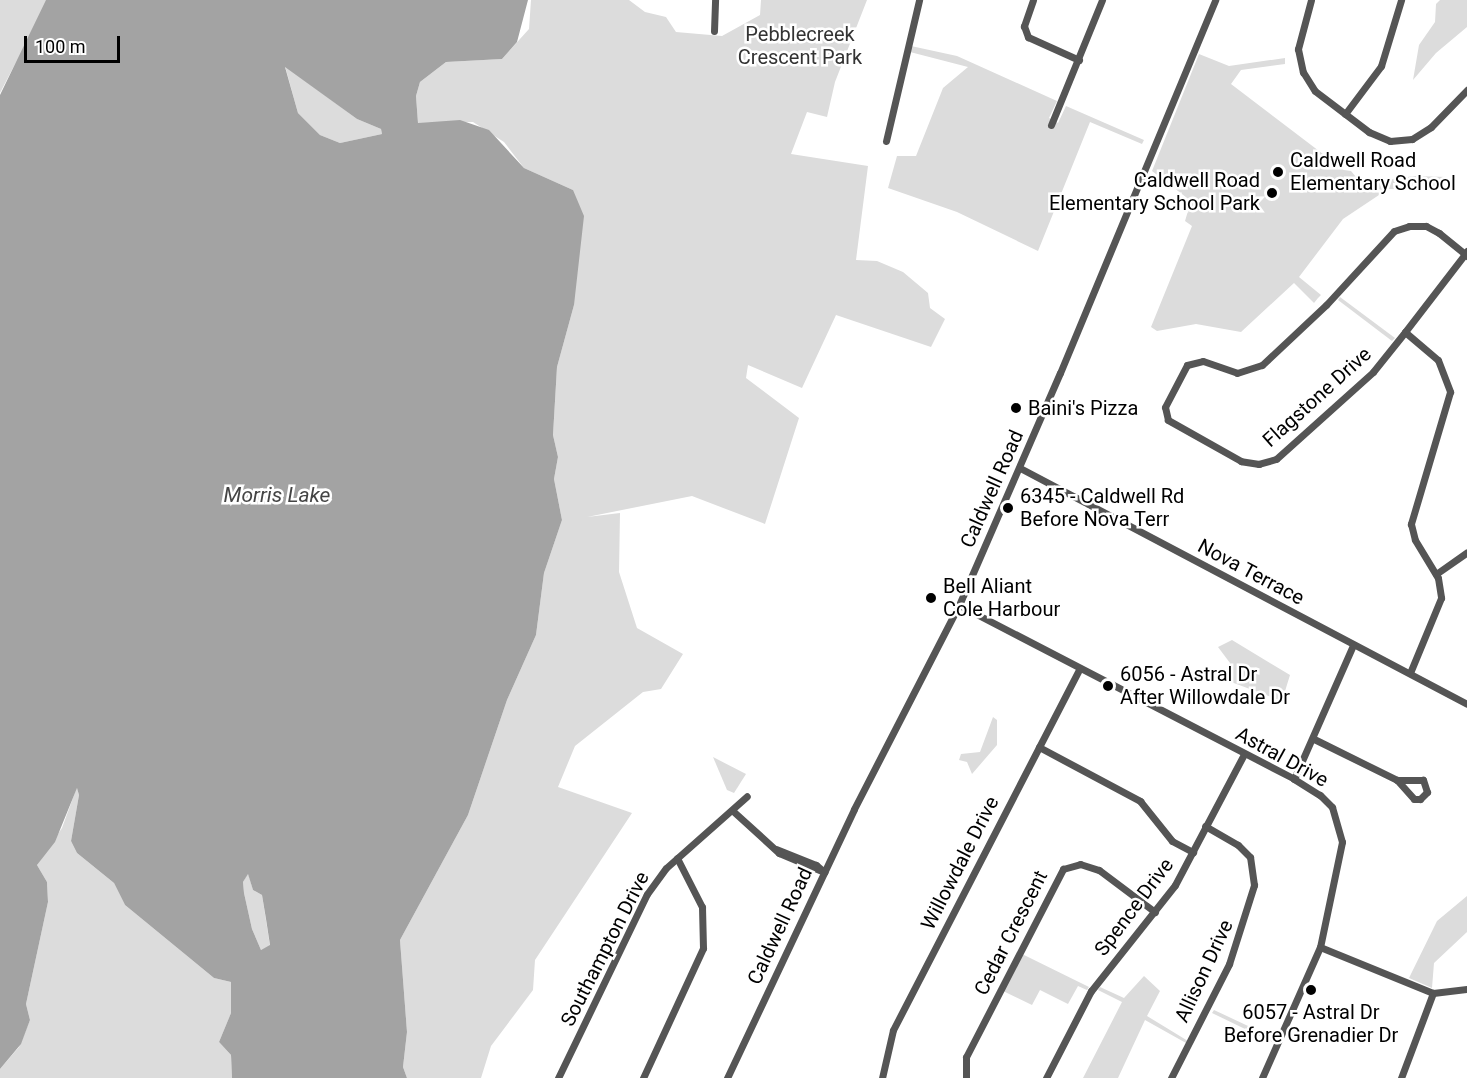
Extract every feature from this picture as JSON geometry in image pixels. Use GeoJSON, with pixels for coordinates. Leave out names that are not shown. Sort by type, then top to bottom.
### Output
{"type":"FeatureCollection","features":[{"type":"Feature","properties":{"kind":"street"},"geometry":{"type":"LineString","coordinates":[[714,0],[714,31]]}},
{"type":"Feature","properties":{"kind":"street"},"geometry":{"type":"LineString","coordinates":[[886,141],[919,0]]}},
{"type":"Feature","properties":{"kind":"street"},"geometry":{"type":"LineString","coordinates":[[1033,0],[1024,24],[1028,37],[1079,60]]}},
{"type":"Feature","properties":{"kind":"street"},"geometry":{"type":"LineString","coordinates":[[1051,125],[1102,0]]}},
{"type":"Feature","properties":{"kind":"street","name":"Caldwell Road"},"geometry":{"type":"LineString","coordinates":[[728,1078],[824,872],[958,605],[1020,468],[1215,0]]}},
{"type":"Feature","properties":{"kind":"street"},"geometry":{"type":"LineString","coordinates":[[1311,0],[1299,44],[1299,62],[1315,91],[1378,137],[1404,141],[1431,127],[1467,90]]}},
{"type":"Feature","properties":{"kind":"street"},"geometry":{"type":"LineString","coordinates":[[1345,114],[1381,66],[1401,0]]}},
{"type":"Feature","properties":{"kind":"street","name":"Flagstone Drive"},"geometry":{"type":"LineString","coordinates":[[1426,226],[1466,253],[1372,372],[1272,461],[1241,461],[1174,426],[1166,415],[1168,397],[1187,365],[1203,361],[1241,373],[1262,365],[1326,305],[1394,231],[1426,226]]}},
{"type":"Feature","properties":{"kind":"street"},"geometry":{"type":"LineString","coordinates":[[1405,332],[1434,355],[1449,386],[1449,405],[1412,520],[1415,540],[1436,574],[1440,601],[1410,673]]}},
{"type":"Feature","properties":{"kind":"street","name":"Nova Terrace"},"geometry":{"type":"LineString","coordinates":[[1020,468],[1467,704]]}},
{"type":"Feature","properties":{"kind":"street"},"geometry":{"type":"LineString","coordinates":[[1436,574],[1467,552]]}},
{"type":"Feature","properties":{"kind":"street","name":"Astral Drive"},"geometry":{"type":"LineString","coordinates":[[958,605],[1294,779],[1327,801],[1342,833],[1320,947],[1262,1078]]}},
{"type":"Feature","properties":{"kind":"street"},"geometry":{"type":"LineString","coordinates":[[1294,779],[1314,739],[1353,645]]}},
{"type":"Feature","properties":{"kind":"street","name":"Willowdale Drive"},"geometry":{"type":"LineString","coordinates":[[882,1078],[893,1030],[1080,668]]}},
{"type":"Feature","properties":{"kind":"street"},"geometry":{"type":"LineString","coordinates":[[1314,739],[1397,780]]}},
{"type":"Feature","properties":{"kind":"street"},"geometry":{"type":"LineString","coordinates":[[1039,747],[1140,801],[1172,841],[1193,852]]}},
{"type":"Feature","properties":{"kind":"street","name":"Spence Drive"},"geometry":{"type":"LineString","coordinates":[[1046,1078],[1091,991],[1155,912],[1193,852],[1244,754]]}},
{"type":"Feature","properties":{"kind":"street","name":"Southampton Drive"},"geometry":{"type":"LineString","coordinates":[[558,1078],[647,894],[677,858],[734,812],[747,796]]}},
{"type":"Feature","properties":{"kind":"street"},"geometry":{"type":"LineString","coordinates":[[734,812],[751,832],[776,849],[816,864],[824,872]]}},
{"type":"Feature","properties":{"kind":"street","name":"Allison Drive"},"geometry":{"type":"LineString","coordinates":[[1171,1078],[1229,964],[1254,885],[1250,857],[1238,845],[1205,826]]}},
{"type":"Feature","properties":{"kind":"street"},"geometry":{"type":"LineString","coordinates":[[643,1078],[703,948],[702,907],[677,858]]}},
{"type":"Feature","properties":{"kind":"street","name":"Cedar Crescent"},"geometry":{"type":"LineString","coordinates":[[966,1078],[966,1057],[1063,869],[1080,864],[1100,870],[1155,912]]}},
{"type":"Feature","properties":{"kind":"street"},"geometry":{"type":"LineString","coordinates":[[1320,947],[1433,993],[1467,989]]}},
{"type":"Feature","properties":{"kind":"street"},"geometry":{"type":"LineString","coordinates":[[1401,1078],[1433,993]]}},
{"type":"Feature","properties":{"kind":"green space"},"geometry":{"type":"Polygon","coordinates":[[[0,0],[48,0],[0,93],[0,0]]]}},
{"type":"Feature","properties":{"kind":"green space","name":"Pebblecreek Crescent Park"},"geometry":{"type":"Polygon","coordinates":[[[531,0],[629,0],[645,12],[666,17],[676,32],[722,36],[760,15],[761,0],[867,0],[835,82],[827,117],[807,112],[791,154],[868,166],[856,260],[877,261],[903,272],[928,293],[930,308],[945,319],[931,347],[836,315],[802,388],[748,365],[746,378],[799,418],[765,524],[692,496],[587,517],[620,513],[619,572],[637,628],[683,654],[661,689],[643,692],[575,746],[558,787],[632,813],[535,960],[533,990],[491,1046],[481,1078],[407,1078],[403,1067],[407,1032],[400,940],[468,815],[507,700],[536,635],[544,573],[562,520],[554,479],[558,457],[553,435],[557,367],[574,305],[573,190],[524,168],[504,142],[473,122],[418,123],[416,96],[420,82],[446,62],[502,59],[529,29],[531,0]]]}},
{"type":"Feature","properties":{"kind":"green space"},"geometry":{"type":"Polygon","coordinates":[[[1440,0],[1467,0],[1467,27],[1436,53],[1413,80],[1419,45],[1435,22],[1436,4],[1440,0]]]}},
{"type":"Feature","properties":{"kind":"green space"},"geometry":{"type":"Polygon","coordinates":[[[911,46],[957,56],[1057,101],[1049,118],[1058,123],[1066,106],[1144,140],[1142,144],[1090,122],[1038,251],[957,212],[888,188],[897,156],[916,156],[943,88],[968,67],[910,52],[911,46]]]}},
{"type":"Feature","properties":{"kind":"green space","name":"Caldwell Road Elementary School Park"},"geometry":{"type":"Polygon","coordinates":[[[1199,54],[1229,66],[1285,58],[1285,64],[1241,70],[1231,84],[1344,170],[1351,171],[1361,183],[1415,176],[1447,177],[1444,185],[1432,190],[1388,189],[1343,219],[1299,277],[1321,295],[1314,303],[1294,283],[1241,332],[1196,324],[1157,331],[1151,327],[1192,226],[1185,221],[1191,201],[1152,171],[1199,54]]]}},
{"type":"Feature","properties":{"kind":"green space"},"geometry":{"type":"Polygon","coordinates":[[[285,66],[357,119],[381,129],[382,134],[340,143],[320,135],[298,113],[285,66]]]}},
{"type":"Feature","properties":{"kind":"green space"},"geometry":{"type":"Polygon","coordinates":[[[1340,297],[1395,338],[1392,341],[1338,300],[1340,297]]]}},
{"type":"Feature","properties":{"kind":"green space"},"geometry":{"type":"Polygon","coordinates":[[[1232,640],[1290,675],[1282,701],[1223,679],[1230,663],[1218,647],[1232,640]]]}},
{"type":"Feature","properties":{"kind":"green space"},"geometry":{"type":"Polygon","coordinates":[[[993,717],[997,720],[997,745],[972,774],[967,762],[959,760],[961,754],[980,752],[993,717]]]}},
{"type":"Feature","properties":{"kind":"green space"},"geometry":{"type":"Polygon","coordinates":[[[713,757],[746,774],[734,793],[727,790],[713,757]]]}},
{"type":"Feature","properties":{"kind":"green space"},"geometry":{"type":"Polygon","coordinates":[[[77,787],[79,795],[71,841],[77,853],[114,883],[125,905],[214,978],[231,982],[231,1013],[219,1042],[231,1055],[232,1078],[0,1078],[0,1069],[19,1047],[30,1020],[26,1004],[48,902],[47,882],[37,865],[62,828],[77,787]]]}},
{"type":"Feature","properties":{"kind":"green space"},"geometry":{"type":"Polygon","coordinates":[[[248,873],[253,890],[262,895],[270,946],[261,950],[252,929],[244,893],[243,882],[248,873]]]}},
{"type":"Feature","properties":{"kind":"green space"},"geometry":{"type":"Polygon","coordinates":[[[1467,896],[1467,932],[1434,963],[1432,988],[1409,978],[1437,921],[1467,896]]]}},
{"type":"Feature","properties":{"kind":"green space"},"geometry":{"type":"Polygon","coordinates":[[[1022,954],[1089,987],[1087,990],[1078,986],[1068,1004],[1040,990],[1032,1005],[1003,991],[1022,954]]]}},
{"type":"Feature","properties":{"kind":"green space"},"geometry":{"type":"Polygon","coordinates":[[[1144,976],[1160,991],[1147,1016],[1188,1041],[1186,1043],[1145,1020],[1118,1078],[1083,1078],[1122,1002],[1098,990],[1100,987],[1124,998],[1144,976]]]}},
{"type":"Feature","properties":{"kind":"green space"},"geometry":{"type":"Polygon","coordinates":[[[1214,1010],[1276,1039],[1274,1043],[1212,1013],[1214,1010]]]}},
{"type":"Feature","properties":{"kind":"water","name":"Morris Lake"},"geometry":{"type":"Polygon","coordinates":[[[46,0],[528,0],[517,42],[502,59],[446,62],[420,82],[416,96],[418,123],[460,120],[489,130],[524,168],[573,190],[584,216],[574,305],[557,367],[553,435],[558,457],[554,479],[562,520],[544,573],[536,635],[507,700],[468,815],[400,940],[407,1032],[403,1067],[407,1078],[232,1078],[231,1055],[219,1042],[231,1013],[231,982],[214,978],[125,905],[114,883],[77,853],[71,841],[79,795],[77,788],[55,842],[37,865],[47,882],[48,902],[26,1004],[30,1020],[21,1044],[0,1069],[0,95],[46,0]],[[285,67],[298,113],[320,135],[340,143],[382,134],[381,129],[357,119],[285,67]],[[248,874],[243,882],[244,893],[252,929],[261,950],[270,945],[262,895],[253,890],[248,874]]]}},
{"type":"Feature","properties":{"kind":"place","name":"Caldwell Road Elementary School"},"geometry":{"type":"Point","coordinates":[1278,172]}},
{"type":"Feature","properties":{"kind":"place","name":"Caldwell Road Elementary School Park"},"geometry":{"type":"Point","coordinates":[1272,193]}},
{"type":"Feature","properties":{"kind":"place","name":"Baini's Pizza"},"geometry":{"type":"Point","coordinates":[1016,408]}},
{"type":"Feature","properties":{"kind":"place","name":"6345 - Caldwell Rd Before Nova Terr"},"geometry":{"type":"Point","coordinates":[1008,508]}},
{"type":"Feature","properties":{"kind":"place","name":"Bell Aliant Cole Harbour"},"geometry":{"type":"Point","coordinates":[931,598]}},
{"type":"Feature","properties":{"kind":"place","name":"6056 - Astral Dr After Willowdale Dr"},"geometry":{"type":"Point","coordinates":[1108,686]}},
{"type":"Feature","properties":{"kind":"place","name":"6057 - Astral Dr Before Grenadier Dr"},"geometry":{"type":"Point","coordinates":[1311,990]}}]}
